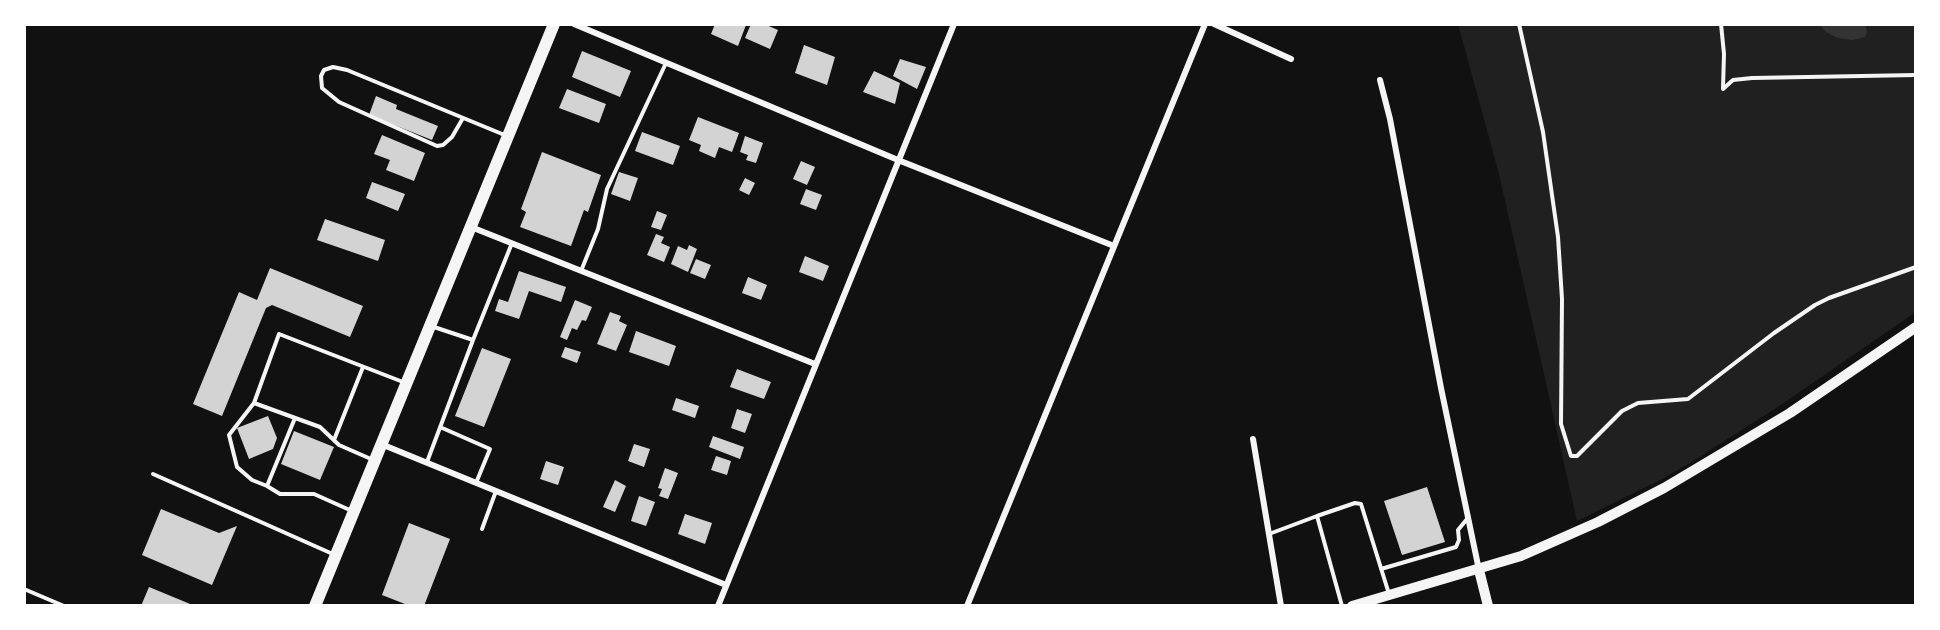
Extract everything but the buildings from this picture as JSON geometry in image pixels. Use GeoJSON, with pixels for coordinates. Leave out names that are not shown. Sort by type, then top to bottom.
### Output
{"type":"FeatureCollection","features":[{"type":"Feature","properties":{"kind":"main road"},"geometry":{"type":"LineString","coordinates":[[315,606],[554,24]]}},
{"type":"Feature","properties":{"kind":"street"},"geometry":{"type":"LineString","coordinates":[[574,24],[898,160],[1114,246]]}},
{"type":"Feature","properties":{"kind":"street"},"geometry":{"type":"LineString","coordinates":[[718,606],[954,24]]}},
{"type":"Feature","properties":{"kind":"street"},"geometry":{"type":"LineString","coordinates":[[967,606],[1205,24]]}},
{"type":"Feature","properties":{"kind":"street"},"geometry":{"type":"LineString","coordinates":[[1214,24],[1291,59]]}},
{"type":"Feature","properties":{"kind":"street"},"geometry":{"type":"LineString","coordinates":[[1380,80],[1390,119],[1441,388],[1488,606]]}},
{"type":"Feature","properties":{"kind":"street"},"geometry":{"type":"LineString","coordinates":[[471,227],[815,364]]}},
{"type":"Feature","properties":{"kind":"street"},"geometry":{"type":"LineString","coordinates":[[1353,606],[1479,570],[1550,545],[1598,522],[1664,488],[1790,413],[1916,327]]}},
{"type":"Feature","properties":{"kind":"street"},"geometry":{"type":"LineString","coordinates":[[1253,439],[1281,606]]}},
{"type":"Feature","properties":{"kind":"street"},"geometry":{"type":"LineString","coordinates":[[381,444],[726,585]]}},
{"type":"Feature","properties":{"kind":"lane"},"geometry":{"type":"LineString","coordinates":[[1519,24],[1543,132],[1558,237],[1562,299],[1560,424],[1571,456],[1577,456],[1622,411],[1638,403],[1688,399],[1774,333],[1815,305],[1916,267]]}},
{"type":"Feature","properties":{"kind":"lane"},"geometry":{"type":"LineString","coordinates":[[1721,24],[1724,54],[1723,89],[1733,80],[1752,78],[1916,75]]}},
{"type":"Feature","properties":{"kind":"lane"},"geometry":{"type":"LineString","coordinates":[[581,271],[598,229],[606,189],[666,63]]}},
{"type":"Feature","properties":{"kind":"lane"},"geometry":{"type":"LineString","coordinates":[[463,118],[452,137],[443,145],[437,146],[339,102],[322,88],[321,76],[324,70],[333,67],[347,70],[508,136]]}},
{"type":"Feature","properties":{"kind":"lane"},"geometry":{"type":"LineString","coordinates":[[427,463],[512,243]]}},
{"type":"Feature","properties":{"kind":"lane"},"geometry":{"type":"LineString","coordinates":[[430,326],[473,340]]}},
{"type":"Feature","properties":{"kind":"lane"},"geometry":{"type":"LineString","coordinates":[[354,512],[314,494],[280,494],[252,480],[237,467],[229,435],[254,403],[279,334],[406,384]]}},
{"type":"Feature","properties":{"kind":"lane"},"geometry":{"type":"LineString","coordinates":[[333,440],[363,367]]}},
{"type":"Feature","properties":{"kind":"lane"},"geometry":{"type":"LineString","coordinates":[[254,403],[320,427],[339,445],[375,461]]}},
{"type":"Feature","properties":{"kind":"lane"},"geometry":{"type":"LineString","coordinates":[[267,486],[295,418]]}},
{"type":"Feature","properties":{"kind":"lane"},"geometry":{"type":"LineString","coordinates":[[440,427],[490,449],[476,483]]}},
{"type":"Feature","properties":{"kind":"lane"},"geometry":{"type":"LineString","coordinates":[[153,474],[336,556]]}},
{"type":"Feature","properties":{"kind":"lane"},"geometry":{"type":"LineString","coordinates":[[482,529],[496,491]]}},
{"type":"Feature","properties":{"kind":"lane"},"geometry":{"type":"LineString","coordinates":[[1269,535],[1355,503],[1361,504],[1389,595]]}},
{"type":"Feature","properties":{"kind":"lane"},"geometry":{"type":"LineString","coordinates":[[1317,516],[1342,606]]}},
{"type":"Feature","properties":{"kind":"lane"},"geometry":{"type":"LineString","coordinates":[[1381,569],[1456,547],[1459,540],[1458,530],[1468,518]]}},
{"type":"Feature","properties":{"kind":"lane"},"geometry":{"type":"LineString","coordinates":[[24,589],[64,606]]}},
{"type":"Feature","properties":{"kind":"shaded area"},"geometry":{"type":"Polygon","coordinates":[[[1458,24],[1916,24],[1916,312],[1779,406],[1690,463],[1577,521],[1499,174],[1458,24]]]}},
{"type":"Feature","properties":{"kind":"shaded area"},"geometry":{"type":"Polygon","coordinates":[[[1819,24],[1865,24],[1867,31],[1865,37],[1852,40],[1838,38],[1826,32],[1819,24]]]}}]}
